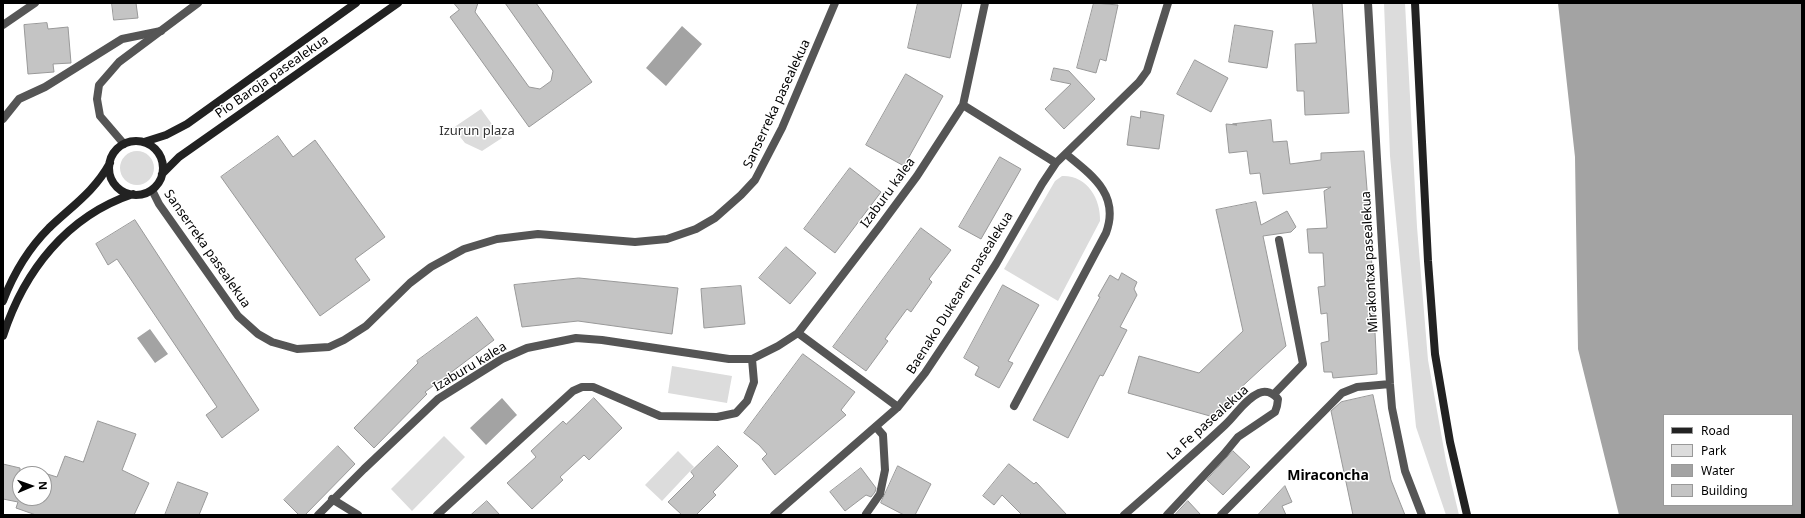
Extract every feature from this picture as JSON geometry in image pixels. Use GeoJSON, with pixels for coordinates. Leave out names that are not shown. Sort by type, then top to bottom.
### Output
{"type":"FeatureCollection","features":[{"type":"Feature","properties":{"kind":"main road","name":"Pio Baroja pasealekua"},"geometry":{"type":"LineString","coordinates":[[124,144],[130,141],[144,142],[166,135],[187,124],[356,3]]}},
{"type":"Feature","properties":{"kind":"main road","name":"Pio Baroja pasealekua"},"geometry":{"type":"LineString","coordinates":[[152,190],[160,180],[162,174],[179,157],[398,3]]}},
{"type":"Feature","properties":{"kind":"main road"},"geometry":{"type":"LineString","coordinates":[[1416,3],[1428,269],[1434,346],[1439,386],[1467,515]]}},
{"type":"Feature","properties":{"kind":"main road"},"geometry":{"type":"LineString","coordinates":[[144,142],[156,149],[160,154],[162,161],[162,174]]}},
{"type":"Feature","properties":{"kind":"main road"},"geometry":{"type":"LineString","coordinates":[[3,301],[14,278],[35,244],[48,229],[88,193],[110,163],[114,152],[124,144]]}},
{"type":"Feature","properties":{"kind":"main road"},"geometry":{"type":"LineString","coordinates":[[110,163],[109,171],[115,184],[120,189],[133,194],[140,194],[152,190]]}},
{"type":"Feature","properties":{"kind":"main road"},"geometry":{"type":"LineString","coordinates":[[3,336],[18,296],[34,269],[46,254],[59,240],[89,214],[103,206],[133,194]]}},
{"type":"Feature","properties":{"kind":"street"},"geometry":{"type":"LineString","coordinates":[[3,25],[35,3]]}},
{"type":"Feature","properties":{"kind":"street"},"geometry":{"type":"LineString","coordinates":[[124,144],[100,116],[97,100],[99,85],[119,62],[198,3]]}},
{"type":"Feature","properties":{"kind":"street","name":"Sanserreka pasealekua"},"geometry":{"type":"LineString","coordinates":[[152,190],[159,204],[238,316],[258,334],[272,342],[297,349],[329,347],[344,340],[366,326],[410,283],[431,267],[464,250],[497,239],[538,234],[635,242],[667,239],[696,229],[715,218],[741,195],[755,180],[782,128],[835,3]]}},
{"type":"Feature","properties":{"kind":"street","name":"Izaburu kalea"},"geometry":{"type":"LineString","coordinates":[[318,515],[332,499],[438,399],[502,359],[527,348],[576,338],[602,340],[729,359],[752,359],[778,346],[798,333],[917,176],[963,105],[986,3]]}},
{"type":"Feature","properties":{"kind":"street","name":"Baenako Dukearen pasealekua"},"geometry":{"type":"LineString","coordinates":[[774,515],[876,427],[898,406],[926,373],[996,264],[1042,184],[1056,163],[1139,82],[1147,71],[1168,3]]}},
{"type":"Feature","properties":{"kind":"street","name":"Mirakontxa pasealekua"},"geometry":{"type":"LineString","coordinates":[[1368,3],[1392,408],[1405,471],[1422,515]]}},
{"type":"Feature","properties":{"kind":"street"},"geometry":{"type":"LineString","coordinates":[[3,119],[19,99],[46,87],[122,39],[161,31]]}},
{"type":"Feature","properties":{"kind":"street"},"geometry":{"type":"LineString","coordinates":[[963,105],[1056,163]]}},
{"type":"Feature","properties":{"kind":"street"},"geometry":{"type":"LineString","coordinates":[[1014,406],[1106,233],[1110,220],[1110,208],[1104,191],[1094,179],[1066,154]]}},
{"type":"Feature","properties":{"kind":"street"},"geometry":{"type":"LineString","coordinates":[[1167,515],[1238,437],[1275,412],[1278,399],[1274,394],[1303,364],[1279,240]]}},
{"type":"Feature","properties":{"kind":"street"},"geometry":{"type":"LineString","coordinates":[[798,333],[898,406]]}},
{"type":"Feature","properties":{"kind":"street"},"geometry":{"type":"LineString","coordinates":[[437,515],[573,391],[582,387],[593,387],[660,416],[717,417],[736,413],[747,401],[754,382],[752,359]]}},
{"type":"Feature","properties":{"kind":"street"},"geometry":{"type":"LineString","coordinates":[[1221,515],[1342,393],[1357,387],[1390,384]]}},
{"type":"Feature","properties":{"kind":"street","name":"La Fe pasealekua"},"geometry":{"type":"LineString","coordinates":[[1124,515],[1226,424],[1249,400],[1260,393],[1270,392],[1274,394]]}},
{"type":"Feature","properties":{"kind":"street"},"geometry":{"type":"LineString","coordinates":[[866,514],[880,494],[885,470],[884,435],[876,427]]}},
{"type":"Feature","properties":{"kind":"street"},"geometry":{"type":"LineString","coordinates":[[332,499],[358,515]]}},
{"type":"Feature","properties":{"kind":"green space"},"geometry":{"type":"Polygon","coordinates":[[[1384,3],[1405,3],[1417,227],[1428,360],[1446,461],[1459,515],[1446,515],[1416,427],[1390,156],[1384,3]]]}},
{"type":"Feature","properties":{"kind":"green space","name":"Izurun plaza"},"geometry":{"type":"Polygon","coordinates":[[[481,109],[502,138],[482,151],[465,143],[453,128],[481,109]]]}},
{"type":"Feature","properties":{"kind":"green space"},"geometry":{"type":"Polygon","coordinates":[[[140,151],[149,156],[153,161],[153,175],[149,180],[144,184],[134,185],[130,184],[121,175],[120,165],[121,161],[130,152],[140,151]]]}},
{"type":"Feature","properties":{"kind":"green space"},"geometry":{"type":"Polygon","coordinates":[[[1062,176],[1079,180],[1091,190],[1098,205],[1100,221],[1058,301],[1004,269],[1055,181],[1062,176]]]}},
{"type":"Feature","properties":{"kind":"green space"},"geometry":{"type":"Polygon","coordinates":[[[672,366],[732,376],[727,403],[668,393],[672,366]]]}},
{"type":"Feature","properties":{"kind":"green space"},"geometry":{"type":"Polygon","coordinates":[[[444,436],[465,457],[412,511],[391,489],[444,436]]]}},
{"type":"Feature","properties":{"kind":"green space"},"geometry":{"type":"Polygon","coordinates":[[[678,451],[694,467],[662,501],[645,485],[678,451]]]}},
{"type":"Feature","properties":{"kind":"water"},"geometry":{"type":"Polygon","coordinates":[[[1558,3],[1802,3],[1802,515],[1619,515],[1578,349],[1575,157],[1558,3]]]}},
{"type":"Feature","properties":{"kind":"water"},"geometry":{"type":"Polygon","coordinates":[[[682,26],[702,44],[666,86],[646,68],[682,26]]]}},
{"type":"Feature","properties":{"kind":"water"},"geometry":{"type":"Polygon","coordinates":[[[150,329],[168,354],[155,363],[137,338],[150,329]]]}},
{"type":"Feature","properties":{"kind":"water"},"geometry":{"type":"Polygon","coordinates":[[[502,398],[517,415],[486,445],[470,428],[502,398]]]}},
{"type":"Feature","properties":{"kind":"building"},"geometry":{"type":"Polygon","coordinates":[[[112,3],[136,3],[138,18],[114,20],[112,3]]]}},
{"type":"Feature","properties":{"kind":"building"},"geometry":{"type":"Polygon","coordinates":[[[454,3],[478,3],[475,12],[529,87],[540,89],[551,81],[553,71],[505,3],[536,3],[592,82],[529,127],[450,17],[459,10],[454,3]]]}},
{"type":"Feature","properties":{"kind":"building"},"geometry":{"type":"Polygon","coordinates":[[[918,3],[962,3],[950,58],[908,48],[918,3]]]}},
{"type":"Feature","properties":{"kind":"building"},"geometry":{"type":"Polygon","coordinates":[[[1094,3],[1118,5],[1106,61],[1100,59],[1096,73],[1077,68],[1094,3]]]}},
{"type":"Feature","properties":{"kind":"building"},"geometry":{"type":"Polygon","coordinates":[[[1313,3],[1342,3],[1349,113],[1305,115],[1304,91],[1297,91],[1295,44],[1316,43],[1313,3]]]}},
{"type":"Feature","properties":{"kind":"building"},"geometry":{"type":"Polygon","coordinates":[[[47,23],[48,29],[68,27],[71,63],[53,64],[54,72],[28,74],[24,25],[47,23]]]}},
{"type":"Feature","properties":{"kind":"building"},"geometry":{"type":"Polygon","coordinates":[[[1235,25],[1273,31],[1267,68],[1229,62],[1235,25]]]}},
{"type":"Feature","properties":{"kind":"building"},"geometry":{"type":"Polygon","coordinates":[[[1195,60],[1228,78],[1211,112],[1177,94],[1195,60]]]}},
{"type":"Feature","properties":{"kind":"building"},"geometry":{"type":"Polygon","coordinates":[[[1054,68],[1069,71],[1095,99],[1064,129],[1045,109],[1071,84],[1051,80],[1054,68]]]}},
{"type":"Feature","properties":{"kind":"building"},"geometry":{"type":"Polygon","coordinates":[[[906,74],[943,96],[904,166],[866,145],[906,74]]]}},
{"type":"Feature","properties":{"kind":"building"},"geometry":{"type":"Polygon","coordinates":[[[1141,111],[1164,115],[1159,149],[1127,145],[1131,116],[1140,118],[1141,111]]]}},
{"type":"Feature","properties":{"kind":"building"},"geometry":{"type":"Polygon","coordinates":[[[1271,120],[1273,142],[1287,141],[1290,164],[1321,160],[1321,153],[1364,151],[1370,227],[1377,374],[1333,378],[1332,372],[1324,372],[1321,343],[1329,341],[1327,313],[1321,314],[1318,287],[1325,286],[1323,253],[1309,253],[1307,229],[1327,228],[1324,191],[1331,187],[1263,194],[1260,173],[1250,174],[1247,151],[1229,153],[1226,124],[1237,125],[1233,124],[1271,120]]]}},
{"type":"Feature","properties":{"kind":"building"},"geometry":{"type":"Polygon","coordinates":[[[278,136],[293,157],[315,140],[385,237],[355,259],[370,280],[320,316],[221,177],[278,136]]]}},
{"type":"Feature","properties":{"kind":"building"},"geometry":{"type":"Polygon","coordinates":[[[1000,157],[1021,169],[981,239],[959,227],[1000,157]]]}},
{"type":"Feature","properties":{"kind":"building"},"geometry":{"type":"Polygon","coordinates":[[[850,168],[881,192],[835,253],[804,229],[850,168]]]}},
{"type":"Feature","properties":{"kind":"building"},"geometry":{"type":"Polygon","coordinates":[[[1256,202],[1261,225],[1287,211],[1296,227],[1291,232],[1263,236],[1286,346],[1210,416],[1128,393],[1139,356],[1199,373],[1243,331],[1216,210],[1256,202]]]}},
{"type":"Feature","properties":{"kind":"building"},"geometry":{"type":"Polygon","coordinates":[[[135,220],[259,410],[222,438],[206,415],[217,407],[117,259],[108,265],[96,244],[135,220]]]}},
{"type":"Feature","properties":{"kind":"building"},"geometry":{"type":"Polygon","coordinates":[[[921,228],[951,250],[929,279],[932,282],[911,312],[907,309],[885,339],[888,341],[866,371],[833,347],[921,228]]]}},
{"type":"Feature","properties":{"kind":"building"},"geometry":{"type":"Polygon","coordinates":[[[786,247],[816,273],[790,304],[759,278],[786,247]]]}},
{"type":"Feature","properties":{"kind":"building"},"geometry":{"type":"Polygon","coordinates":[[[1122,273],[1137,282],[1134,289],[1137,295],[1120,327],[1127,330],[1103,376],[1100,375],[1068,438],[1033,420],[1100,297],[1098,296],[1110,275],[1118,280],[1122,273]]]}},
{"type":"Feature","properties":{"kind":"building"},"geometry":{"type":"Polygon","coordinates":[[[579,278],[678,288],[672,334],[578,321],[522,327],[514,285],[579,278]]]}},
{"type":"Feature","properties":{"kind":"building"},"geometry":{"type":"Polygon","coordinates":[[[1003,285],[1039,305],[1008,361],[1013,363],[999,388],[975,375],[979,367],[964,358],[1003,285]]]}},
{"type":"Feature","properties":{"kind":"building"},"geometry":{"type":"Polygon","coordinates":[[[741,286],[745,324],[704,328],[701,289],[741,286]]]}},
{"type":"Feature","properties":{"kind":"building"},"geometry":{"type":"Polygon","coordinates":[[[477,317],[494,340],[425,392],[427,394],[374,448],[354,428],[418,363],[417,361],[477,317]]]}},
{"type":"Feature","properties":{"kind":"building"},"geometry":{"type":"Polygon","coordinates":[[[803,354],[855,392],[841,410],[846,415],[775,475],[762,459],[767,454],[759,445],[744,433],[803,354]]]}},
{"type":"Feature","properties":{"kind":"building"},"geometry":{"type":"Polygon","coordinates":[[[1373,395],[1391,480],[1405,515],[1353,515],[1331,411],[1341,402],[1373,395]]]}},
{"type":"Feature","properties":{"kind":"building"},"geometry":{"type":"Polygon","coordinates":[[[594,398],[622,428],[589,460],[584,455],[560,477],[563,480],[532,509],[507,483],[536,457],[531,451],[563,421],[566,424],[594,398]]]}},
{"type":"Feature","properties":{"kind":"building"},"geometry":{"type":"Polygon","coordinates":[[[98,421],[136,434],[122,470],[149,483],[134,515],[36,515],[16,508],[17,506],[52,506],[52,475],[57,477],[65,456],[83,462],[98,421]]]}},
{"type":"Feature","properties":{"kind":"building"},"geometry":{"type":"Polygon","coordinates":[[[338,446],[355,464],[305,515],[299,515],[284,500],[338,446]]]}},
{"type":"Feature","properties":{"kind":"building"},"geometry":{"type":"Polygon","coordinates":[[[718,446],[738,466],[713,492],[716,495],[696,515],[682,515],[668,502],[694,476],[691,472],[718,446]]]}},
{"type":"Feature","properties":{"kind":"building"},"geometry":{"type":"Polygon","coordinates":[[[1233,451],[1250,467],[1223,495],[1207,480],[1233,451]]]}},
{"type":"Feature","properties":{"kind":"building"},"geometry":{"type":"Polygon","coordinates":[[[3,464],[12,466],[12,501],[3,499],[3,464]]]}},
{"type":"Feature","properties":{"kind":"building"},"geometry":{"type":"Polygon","coordinates":[[[1009,464],[1034,484],[1036,482],[1067,515],[1022,515],[1002,495],[994,505],[983,496],[1009,464]]]}},
{"type":"Feature","properties":{"kind":"building"},"geometry":{"type":"Polygon","coordinates":[[[898,466],[931,484],[915,515],[904,515],[881,503],[898,466]]]}},
{"type":"Feature","properties":{"kind":"building"},"geometry":{"type":"Polygon","coordinates":[[[861,468],[876,488],[875,492],[871,497],[866,495],[845,511],[830,492],[861,468]]]}},
{"type":"Feature","properties":{"kind":"building"},"geometry":{"type":"Polygon","coordinates":[[[178,482],[208,493],[199,515],[165,515],[178,482]]]}},
{"type":"Feature","properties":{"kind":"building"},"geometry":{"type":"Polygon","coordinates":[[[1285,486],[1292,502],[1282,506],[1286,515],[1258,515],[1285,486]]]}},
{"type":"Feature","properties":{"kind":"building"},"geometry":{"type":"Polygon","coordinates":[[[487,501],[500,515],[471,515],[487,501]]]}},
{"type":"Feature","properties":{"kind":"building"},"geometry":{"type":"Polygon","coordinates":[[[1188,501],[1201,515],[1175,515],[1188,501]]]}},
{"type":"Feature","properties":{"kind":"district","name":"Miraconcha"},"geometry":{"type":"Point","coordinates":[1328,476]}}]}
